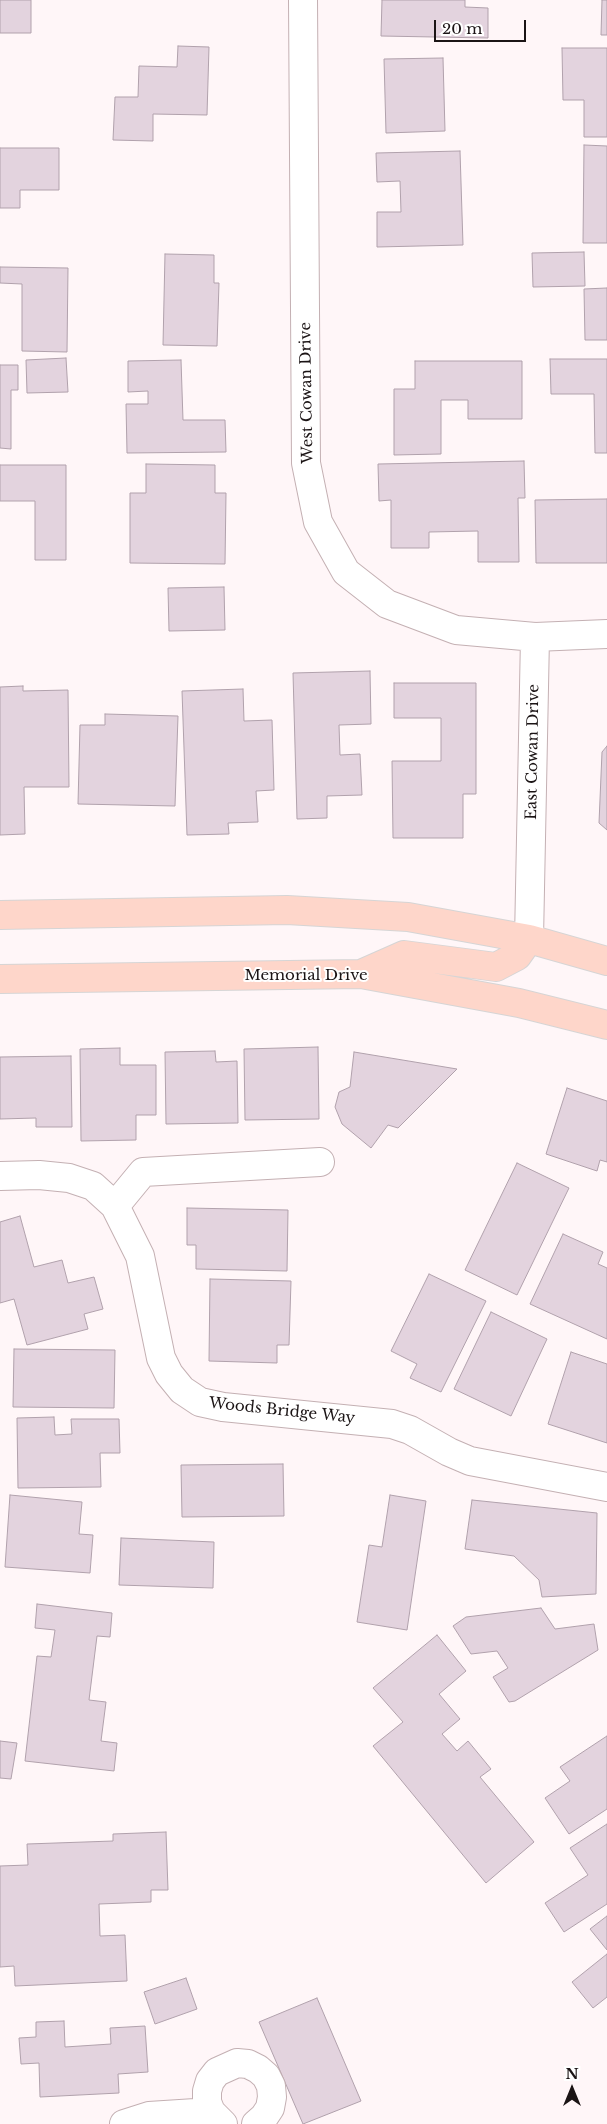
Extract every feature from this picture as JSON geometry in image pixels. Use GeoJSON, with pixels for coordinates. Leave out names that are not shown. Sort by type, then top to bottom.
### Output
{"type":"FeatureCollection","features":[{"type":"Feature","properties":{"kind":"main road"},"geometry":{"type":"LineString","coordinates":[[0,915],[287,910],[408,917],[529,939],[607,961]]}},
{"type":"Feature","properties":{"kind":"main road"},"geometry":{"type":"LineString","coordinates":[[361,974],[404,955],[496,967],[517,956],[529,939]]}},
{"type":"Feature","properties":{"kind":"main road","name":"Memorial Drive"},"geometry":{"type":"LineString","coordinates":[[0,979],[361,974],[519,1003],[607,1025]]}},
{"type":"Feature","properties":{"kind":"street","name":"West Cowan Drive"},"geometry":{"type":"LineString","coordinates":[[303,0],[306,463],[318,522],[346,572],[387,604],[456,630],[535,637]]}},
{"type":"Feature","properties":{"kind":"street"},"geometry":{"type":"LineString","coordinates":[[535,637],[607,634]]}},
{"type":"Feature","properties":{"kind":"street","name":"East Cowan Drive"},"geometry":{"type":"LineString","coordinates":[[529,939],[535,637]]}},
{"type":"Feature","properties":{"kind":"street"},"geometry":{"type":"LineString","coordinates":[[116,1206],[143,1172],[320,1162]]}},
{"type":"Feature","properties":{"kind":"street","name":"Woods Bridge Way"},"geometry":{"type":"LineString","coordinates":[[0,1176],[39,1175],[70,1178],[93,1186],[116,1206],[140,1256],[161,1358],[169,1374],[182,1390],[200,1402],[223,1407],[392,1424],[410,1430],[449,1452],[470,1460],[607,1488]]}},
{"type":"Feature","properties":{"kind":"street"},"geometry":{"type":"LineString","coordinates":[[217,2118],[207,2102],[207,2091],[210,2081],[217,2072],[226,2066],[237,2063],[248,2064],[266,2076],[271,2086],[270,2108],[256,2124]]}},
{"type":"Feature","properties":{"kind":"street"},"geometry":{"type":"LineString","coordinates":[[124,2124],[149,2116],[217,2118]]}},
{"type":"Feature","properties":{"kind":"building"},"geometry":{"type":"Polygon","coordinates":[[[0,0],[31,0],[31,33],[0,33],[0,0]]]}},
{"type":"Feature","properties":{"kind":"building"},"geometry":{"type":"Polygon","coordinates":[[[382,0],[465,0],[465,7],[488,8],[488,38],[381,36],[382,0]]]}},
{"type":"Feature","properties":{"kind":"building"},"geometry":{"type":"Polygon","coordinates":[[[602,0],[607,0],[607,35],[601,35],[602,0]]]}},
{"type":"Feature","properties":{"kind":"building"},"geometry":{"type":"Polygon","coordinates":[[[178,46],[209,47],[207,115],[153,114],[153,141],[113,140],[115,97],[138,97],[139,66],[177,67],[178,46]]]}},
{"type":"Feature","properties":{"kind":"building"},"geometry":{"type":"Polygon","coordinates":[[[562,48],[607,48],[607,137],[584,137],[584,100],[563,100],[562,48]]]}},
{"type":"Feature","properties":{"kind":"building"},"geometry":{"type":"Polygon","coordinates":[[[443,58],[445,131],[386,133],[384,59],[443,58]]]}},
{"type":"Feature","properties":{"kind":"building"},"geometry":{"type":"Polygon","coordinates":[[[584,145],[607,146],[607,243],[583,243],[584,145]]]}},
{"type":"Feature","properties":{"kind":"building"},"geometry":{"type":"Polygon","coordinates":[[[0,148],[59,148],[59,190],[20,190],[20,208],[0,208],[0,148]]]}},
{"type":"Feature","properties":{"kind":"building"},"geometry":{"type":"Polygon","coordinates":[[[460,151],[463,245],[377,247],[377,212],[401,212],[400,181],[377,182],[376,153],[460,151]]]}},
{"type":"Feature","properties":{"kind":"building"},"geometry":{"type":"Polygon","coordinates":[[[584,252],[585,286],[533,287],[532,253],[584,252]]]}},
{"type":"Feature","properties":{"kind":"building"},"geometry":{"type":"Polygon","coordinates":[[[165,254],[214,255],[214,283],[219,283],[217,346],[163,345],[165,254]]]}},
{"type":"Feature","properties":{"kind":"building"},"geometry":{"type":"Polygon","coordinates":[[[0,267],[68,268],[67,352],[22,351],[22,284],[0,283],[0,267]]]}},
{"type":"Feature","properties":{"kind":"building"},"geometry":{"type":"Polygon","coordinates":[[[607,288],[607,340],[585,340],[584,289],[607,288]]]}},
{"type":"Feature","properties":{"kind":"building"},"geometry":{"type":"Polygon","coordinates":[[[66,358],[68,392],[27,393],[26,360],[66,358]]]}},
{"type":"Feature","properties":{"kind":"building"},"geometry":{"type":"Polygon","coordinates":[[[550,359],[607,359],[607,453],[595,453],[594,394],[551,394],[550,359]]]}},
{"type":"Feature","properties":{"kind":"building"},"geometry":{"type":"Polygon","coordinates":[[[181,360],[183,420],[225,420],[226,452],[127,453],[126,404],[148,404],[148,391],[128,392],[128,361],[181,360]]]}},
{"type":"Feature","properties":{"kind":"building"},"geometry":{"type":"Polygon","coordinates":[[[415,361],[522,361],[522,419],[468,419],[468,400],[441,400],[441,454],[394,455],[394,389],[415,389],[415,361]]]}},
{"type":"Feature","properties":{"kind":"building"},"geometry":{"type":"Polygon","coordinates":[[[0,365],[18,365],[18,390],[11,390],[11,449],[0,448],[0,365]]]}},
{"type":"Feature","properties":{"kind":"building"},"geometry":{"type":"Polygon","coordinates":[[[524,461],[525,498],[518,498],[519,562],[478,562],[478,531],[429,532],[429,548],[391,548],[391,500],[379,501],[378,464],[524,461]]]}},
{"type":"Feature","properties":{"kind":"building"},"geometry":{"type":"Polygon","coordinates":[[[146,464],[215,465],[215,493],[226,493],[225,564],[130,563],[130,493],[146,493],[146,464]]]}},
{"type":"Feature","properties":{"kind":"building"},"geometry":{"type":"Polygon","coordinates":[[[0,465],[66,465],[66,560],[35,560],[35,501],[0,501],[0,465]]]}},
{"type":"Feature","properties":{"kind":"building"},"geometry":{"type":"Polygon","coordinates":[[[607,499],[607,563],[536,563],[535,500],[607,499]]]}},
{"type":"Feature","properties":{"kind":"building"},"geometry":{"type":"Polygon","coordinates":[[[224,587],[225,630],[169,631],[168,588],[224,587]]]}},
{"type":"Feature","properties":{"kind":"building"},"geometry":{"type":"Polygon","coordinates":[[[370,671],[371,724],[339,725],[340,755],[360,754],[362,795],[327,796],[327,818],[297,819],[293,673],[370,671]]]}},
{"type":"Feature","properties":{"kind":"building"},"geometry":{"type":"Polygon","coordinates":[[[394,683],[476,683],[476,794],[463,794],[463,838],[393,838],[392,761],[441,761],[441,718],[394,718],[394,683]]]}},
{"type":"Feature","properties":{"kind":"building"},"geometry":{"type":"Polygon","coordinates":[[[23,686],[23,691],[68,690],[69,787],[24,787],[25,834],[0,835],[0,687],[23,686]]]}},
{"type":"Feature","properties":{"kind":"building"},"geometry":{"type":"Polygon","coordinates":[[[243,689],[244,721],[272,720],[274,790],[256,791],[258,822],[228,823],[229,834],[187,835],[182,691],[243,689]]]}},
{"type":"Feature","properties":{"kind":"building"},"geometry":{"type":"Polygon","coordinates":[[[105,714],[178,716],[175,806],[78,804],[80,725],[105,725],[105,714]]]}},
{"type":"Feature","properties":{"kind":"building"},"geometry":{"type":"Polygon","coordinates":[[[607,746],[607,830],[599,823],[602,752],[607,746]]]}},
{"type":"Feature","properties":{"kind":"building"},"geometry":{"type":"Polygon","coordinates":[[[318,1047],[319,1119],[245,1120],[244,1049],[318,1047]]]}},
{"type":"Feature","properties":{"kind":"building"},"geometry":{"type":"Polygon","coordinates":[[[120,1048],[120,1065],[156,1065],[156,1115],[136,1115],[136,1140],[81,1141],[80,1049],[120,1048]]]}},
{"type":"Feature","properties":{"kind":"building"},"geometry":{"type":"Polygon","coordinates":[[[215,1051],[216,1062],[237,1061],[238,1123],[166,1124],[165,1052],[215,1051]]]}},
{"type":"Feature","properties":{"kind":"building"},"geometry":{"type":"Polygon","coordinates":[[[354,1052],[457,1069],[398,1128],[388,1125],[371,1148],[342,1124],[335,1107],[339,1092],[350,1087],[354,1052]]]}},
{"type":"Feature","properties":{"kind":"building"},"geometry":{"type":"Polygon","coordinates":[[[71,1056],[72,1127],[36,1127],[36,1118],[0,1119],[0,1057],[71,1056]]]}},
{"type":"Feature","properties":{"kind":"building"},"geometry":{"type":"Polygon","coordinates":[[[567,1088],[607,1101],[607,1162],[600,1160],[597,1171],[546,1154],[567,1088]]]}},
{"type":"Feature","properties":{"kind":"building"},"geometry":{"type":"Polygon","coordinates":[[[517,1163],[569,1188],[517,1295],[465,1270],[517,1163]]]}},
{"type":"Feature","properties":{"kind":"building"},"geometry":{"type":"Polygon","coordinates":[[[187,1208],[288,1210],[287,1271],[196,1269],[196,1245],[187,1245],[187,1208]]]}},
{"type":"Feature","properties":{"kind":"building"},"geometry":{"type":"Polygon","coordinates":[[[20,1216],[34,1267],[62,1260],[68,1283],[94,1277],[103,1309],[84,1314],[88,1329],[27,1345],[14,1299],[0,1303],[0,1222],[20,1216]]]}},
{"type":"Feature","properties":{"kind":"building"},"geometry":{"type":"Polygon","coordinates":[[[563,1234],[603,1252],[598,1264],[607,1268],[607,1339],[530,1304],[563,1234]]]}},
{"type":"Feature","properties":{"kind":"building"},"geometry":{"type":"Polygon","coordinates":[[[429,1274],[486,1301],[441,1392],[410,1378],[417,1364],[391,1351],[429,1274]]]}},
{"type":"Feature","properties":{"kind":"building"},"geometry":{"type":"Polygon","coordinates":[[[210,1279],[291,1281],[289,1345],[277,1345],[277,1363],[209,1361],[210,1279]]]}},
{"type":"Feature","properties":{"kind":"building"},"geometry":{"type":"Polygon","coordinates":[[[491,1312],[547,1339],[511,1416],[454,1389],[491,1312]]]}},
{"type":"Feature","properties":{"kind":"building"},"geometry":{"type":"Polygon","coordinates":[[[14,1349],[115,1350],[114,1408],[13,1407],[14,1349]]]}},
{"type":"Feature","properties":{"kind":"building"},"geometry":{"type":"Polygon","coordinates":[[[571,1352],[607,1364],[607,1443],[548,1424],[571,1352]]]}},
{"type":"Feature","properties":{"kind":"building"},"geometry":{"type":"Polygon","coordinates":[[[54,1417],[55,1435],[72,1434],[71,1419],[119,1419],[120,1453],[100,1453],[101,1487],[18,1488],[17,1418],[54,1417]]]}},
{"type":"Feature","properties":{"kind":"building"},"geometry":{"type":"Polygon","coordinates":[[[283,1464],[284,1516],[182,1517],[181,1465],[283,1464]]]}},
{"type":"Feature","properties":{"kind":"building"},"geometry":{"type":"Polygon","coordinates":[[[10,1495],[82,1502],[79,1534],[93,1535],[90,1573],[5,1567],[10,1495]]]}},
{"type":"Feature","properties":{"kind":"building"},"geometry":{"type":"Polygon","coordinates":[[[390,1495],[426,1501],[407,1630],[357,1622],[369,1545],[382,1547],[390,1495]]]}},
{"type":"Feature","properties":{"kind":"building"},"geometry":{"type":"Polygon","coordinates":[[[472,1500],[597,1513],[596,1594],[542,1597],[539,1580],[514,1556],[465,1549],[472,1500]]]}},
{"type":"Feature","properties":{"kind":"building"},"geometry":{"type":"Polygon","coordinates":[[[121,1538],[214,1542],[213,1588],[119,1585],[121,1538]]]}},
{"type":"Feature","properties":{"kind":"building"},"geometry":{"type":"Polygon","coordinates":[[[37,1604],[112,1613],[110,1637],[97,1636],[89,1700],[106,1702],[101,1741],[117,1743],[114,1771],[25,1761],[37,1656],[51,1657],[55,1630],[35,1628],[37,1604]]]}},
{"type":"Feature","properties":{"kind":"building"},"geometry":{"type":"Polygon","coordinates":[[[541,1608],[555,1629],[594,1624],[598,1650],[515,1701],[509,1702],[493,1677],[508,1668],[497,1651],[471,1654],[453,1626],[466,1617],[541,1608]]]}},
{"type":"Feature","properties":{"kind":"building"},"geometry":{"type":"Polygon","coordinates":[[[437,1635],[466,1671],[439,1694],[460,1719],[442,1734],[457,1751],[468,1741],[491,1769],[480,1777],[534,1842],[486,1883],[373,1746],[403,1722],[373,1688],[437,1635]]]}},
{"type":"Feature","properties":{"kind":"building"},"geometry":{"type":"Polygon","coordinates":[[[607,1736],[607,1809],[569,1834],[545,1798],[570,1781],[560,1767],[607,1736]]]}},
{"type":"Feature","properties":{"kind":"building"},"geometry":{"type":"Polygon","coordinates":[[[0,1741],[17,1743],[11,1779],[0,1778],[0,1741]]]}},
{"type":"Feature","properties":{"kind":"building"},"geometry":{"type":"Polygon","coordinates":[[[607,1824],[607,1904],[564,1932],[545,1903],[588,1875],[570,1848],[607,1824]]]}},
{"type":"Feature","properties":{"kind":"building"},"geometry":{"type":"Polygon","coordinates":[[[166,1832],[168,1890],[151,1890],[151,1902],[99,1904],[100,1936],[125,1935],[127,1981],[15,1986],[14,1966],[0,1967],[0,1866],[28,1865],[27,1844],[113,1841],[113,1834],[166,1832]]]}},
{"type":"Feature","properties":{"kind":"building"},"geometry":{"type":"Polygon","coordinates":[[[607,1916],[607,1950],[590,1929],[607,1916]]]}},
{"type":"Feature","properties":{"kind":"building"},"geometry":{"type":"Polygon","coordinates":[[[607,1954],[607,1997],[593,2008],[572,1982],[607,1954]]]}},
{"type":"Feature","properties":{"kind":"building"},"geometry":{"type":"Polygon","coordinates":[[[186,1978],[197,2009],[155,2024],[144,1992],[186,1978]]]}},
{"type":"Feature","properties":{"kind":"building"},"geometry":{"type":"Polygon","coordinates":[[[317,1998],[361,2101],[303,2124],[259,2022],[317,1998]]]}},
{"type":"Feature","properties":{"kind":"building"},"geometry":{"type":"Polygon","coordinates":[[[64,2021],[65,2047],[111,2044],[110,2028],[145,2026],[148,2072],[118,2074],[119,2093],[40,2097],[39,2063],[21,2064],[19,2038],[36,2037],[36,2022],[64,2021]]]}}]}
